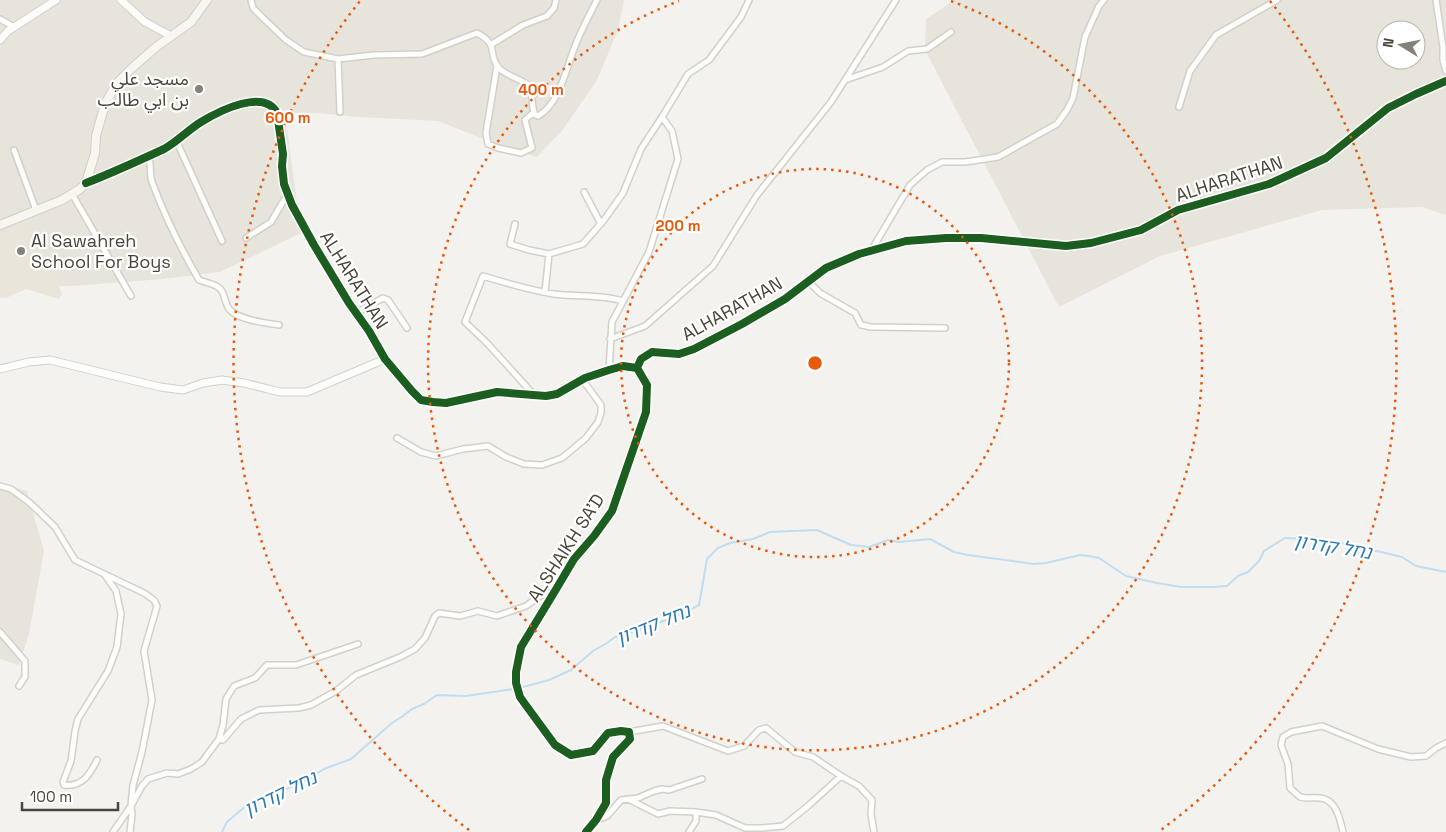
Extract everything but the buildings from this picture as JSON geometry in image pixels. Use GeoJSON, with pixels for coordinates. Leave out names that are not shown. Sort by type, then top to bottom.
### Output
{"type":"FeatureCollection","features":[{"type":"Feature","properties":{"kind":"main road"},"geometry":{"type":"LineString","coordinates":[[0,226],[72,194],[86,183],[95,153],[96,136],[106,104],[117,83],[132,68],[191,22],[207,0]]}},
{"type":"Feature","properties":{"kind":"street"},"geometry":{"type":"LineString","coordinates":[[0,40],[8,31],[56,0]]}},
{"type":"Feature","properties":{"kind":"street"},"geometry":{"type":"LineString","coordinates":[[121,0],[145,22],[171,36]]}},
{"type":"Feature","properties":{"kind":"street"},"geometry":{"type":"LineString","coordinates":[[251,0],[254,8],[286,40],[304,52],[338,58],[422,54],[477,32],[492,44],[494,60],[500,70],[530,86],[532,109],[535,115],[538,116],[543,114],[554,100],[561,86],[574,48],[596,0]]}},
{"type":"Feature","properties":{"kind":"street"},"geometry":{"type":"LineString","coordinates":[[492,44],[523,25],[547,16],[554,8],[556,0]]}},
{"type":"Feature","properties":{"kind":"street"},"geometry":{"type":"LineString","coordinates":[[515,224],[510,244],[530,250],[549,254],[583,244],[601,224],[623,193],[641,149],[688,74],[709,60],[741,17],[749,0]]}},
{"type":"Feature","properties":{"kind":"street"},"geometry":{"type":"LineString","coordinates":[[610,339],[645,326],[713,266],[757,195],[831,102],[896,0]]}},
{"type":"Feature","properties":{"kind":"street"},"geometry":{"type":"LineString","coordinates":[[871,251],[910,186],[927,170],[942,162],[965,162],[998,157],[1057,124],[1073,98],[1085,37],[1099,6],[1104,0]]}},
{"type":"Feature","properties":{"kind":"street"},"geometry":{"type":"LineString","coordinates":[[1179,108],[1190,71],[1216,35],[1277,0]]}},
{"type":"Feature","properties":{"kind":"street"},"geometry":{"type":"LineString","coordinates":[[1436,0],[1443,47],[1443,60],[1446,70]]}},
{"type":"Feature","properties":{"kind":"street"},"geometry":{"type":"LineString","coordinates":[[0,19],[14,27]]}},
{"type":"Feature","properties":{"kind":"street"},"geometry":{"type":"LineString","coordinates":[[845,80],[883,67],[908,51],[927,49],[951,32]]}},
{"type":"Feature","properties":{"kind":"street"},"geometry":{"type":"LineString","coordinates":[[338,58],[340,112]]}},
{"type":"Feature","properties":{"kind":"street"},"geometry":{"type":"LineString","coordinates":[[497,66],[486,133],[488,144],[521,153],[532,148],[525,120],[534,112]]}},
{"type":"Feature","properties":{"kind":"street","name":"ALHARATHAN"},"geometry":{"type":"LineString","coordinates":[[86,183],[166,148],[200,122],[221,111],[254,101],[265,102],[274,107],[277,113],[283,154],[284,184],[289,197],[314,245],[356,313],[386,359],[412,391],[421,400],[446,403],[497,392],[546,396],[557,394],[582,380],[608,370],[623,366],[637,368],[641,359],[652,352],[679,354],[694,349],[768,309],[809,282],[826,268],[859,254],[906,241],[946,238],[981,238],[1066,246],[1091,243],[1141,230],[1178,210],[1269,184],[1326,158],[1388,108],[1446,81]]}},
{"type":"Feature","properties":{"kind":"street"},"geometry":{"type":"LineString","coordinates":[[608,370],[612,322],[649,252],[678,159],[672,131],[662,117]]}},
{"type":"Feature","properties":{"kind":"street"},"geometry":{"type":"LineString","coordinates":[[176,140],[222,241]]}},
{"type":"Feature","properties":{"kind":"street"},"geometry":{"type":"LineString","coordinates":[[14,150],[36,210]]}},
{"type":"Feature","properties":{"kind":"street"},"geometry":{"type":"LineString","coordinates":[[148,156],[151,162],[150,176],[163,212],[199,280],[218,286],[223,291],[230,310],[238,316],[258,322],[279,325]]}},
{"type":"Feature","properties":{"kind":"street"},"geometry":{"type":"LineString","coordinates":[[584,192],[601,224]]}},
{"type":"Feature","properties":{"kind":"street"},"geometry":{"type":"LineString","coordinates":[[72,194],[131,296]]}},
{"type":"Feature","properties":{"kind":"street"},"geometry":{"type":"LineString","coordinates":[[246,238],[271,222],[284,200],[289,197]]}},
{"type":"Feature","properties":{"kind":"street"},"geometry":{"type":"LineString","coordinates":[[545,292],[549,254]]}},
{"type":"Feature","properties":{"kind":"street"},"geometry":{"type":"LineString","coordinates":[[534,395],[466,322],[483,276],[518,287],[555,294],[611,297],[623,301]]}},
{"type":"Feature","properties":{"kind":"street"},"geometry":{"type":"LineString","coordinates":[[809,282],[820,293],[855,313],[861,325],[871,327],[946,328]]}},
{"type":"Feature","properties":{"kind":"street"},"geometry":{"type":"LineString","coordinates":[[356,313],[382,298],[388,300],[407,328]]}},
{"type":"Feature","properties":{"kind":"street"},"geometry":{"type":"LineString","coordinates":[[0,373],[4,368],[29,362],[50,360],[151,385],[183,390],[203,382],[222,380],[244,383],[280,392],[307,392],[386,359]]}},
{"type":"Feature","properties":{"kind":"street","name":"ALSHAIKH SA'D"},"geometry":{"type":"LineString","coordinates":[[629,732],[608,733],[593,751],[571,755],[555,745],[520,697],[516,683],[516,672],[521,647],[574,559],[612,511],[646,412],[647,385],[637,368]]}},
{"type":"Feature","properties":{"kind":"street"},"geometry":{"type":"LineString","coordinates":[[397,438],[421,452],[436,456],[463,449],[488,446],[506,457],[524,464],[542,465],[562,458],[586,438],[598,422],[601,405],[582,380]]}},
{"type":"Feature","properties":{"kind":"street"},"geometry":{"type":"LineString","coordinates":[[0,486],[12,489],[30,503],[54,527],[75,560],[144,594],[154,600],[157,606],[144,651],[152,700],[142,752],[133,785],[130,832]]}},
{"type":"Feature","properties":{"kind":"street"},"geometry":{"type":"LineString","coordinates":[[97,760],[86,779],[78,784],[64,785],[62,782],[71,760],[74,731],[78,719],[108,671],[117,647],[122,614],[116,591],[105,574]]}},
{"type":"Feature","properties":{"kind":"street"},"geometry":{"type":"LineString","coordinates":[[219,739],[224,740],[241,719],[259,710],[299,708],[312,705],[336,692],[356,675],[415,649],[425,638],[434,616],[439,613],[460,616],[478,611],[497,616],[526,606],[540,596],[556,591]]}},
{"type":"Feature","properties":{"kind":"street"},"geometry":{"type":"LineString","coordinates":[[0,632],[25,661],[25,677],[19,686]]}},
{"type":"Feature","properties":{"kind":"street"},"geometry":{"type":"LineString","coordinates":[[113,832],[148,779],[167,773],[178,774],[202,762],[219,739],[223,725],[226,699],[234,686],[255,678],[267,665],[296,665],[358,644]]}},
{"type":"Feature","properties":{"kind":"street"},"geometry":{"type":"LineString","coordinates":[[586,832],[606,803],[606,780],[613,757],[630,739],[629,732],[663,726],[728,751],[744,746],[759,730],[766,728],[794,752],[813,757],[859,786],[872,800],[871,814],[874,832]]}},
{"type":"Feature","properties":{"kind":"street"},"geometry":{"type":"LineString","coordinates":[[1343,832],[1332,803],[1322,798],[1300,797],[1290,788],[1288,764],[1281,744],[1283,737],[1290,732],[1322,726],[1378,749],[1411,758],[1426,756],[1436,748],[1446,744]]}},
{"type":"Feature","properties":{"kind":"street"},"geometry":{"type":"LineString","coordinates":[[628,800],[658,814],[670,811],[716,815],[745,828],[783,826],[841,776]]}},
{"type":"Feature","properties":{"kind":"street"},"geometry":{"type":"LineString","coordinates":[[596,820],[608,816],[621,800],[638,798],[654,791],[669,790],[702,779]]}},
{"type":"Feature","properties":{"kind":"street"},"geometry":{"type":"LineString","coordinates":[[689,832],[696,821],[696,812]]}},
{"type":"Feature","properties":{"kind":"shaded area"},"geometry":{"type":"Polygon","coordinates":[[[0,0],[624,0],[618,30],[597,80],[562,131],[537,157],[504,147],[438,121],[317,113],[285,113],[301,233],[220,272],[163,279],[71,286],[0,286],[0,0]]]}},
{"type":"Feature","properties":{"kind":"shaded area"},"geometry":{"type":"Polygon","coordinates":[[[955,0],[1446,0],[1446,215],[1422,207],[1322,210],[1160,256],[1059,307],[925,50],[926,19],[955,0]]]}},
{"type":"Feature","properties":{"kind":"shaded area","name":"Al Sawahreh School For Boys"},"geometry":{"type":"Polygon","coordinates":[[[22,222],[51,266],[62,294],[59,299],[26,289],[6,298],[0,298],[0,237],[2,232],[22,222]]]}},
{"type":"Feature","properties":{"kind":"shaded area"},"geometry":{"type":"Polygon","coordinates":[[[0,484],[27,491],[44,551],[29,634],[19,665],[0,659],[0,484]]]}},
{"type":"Feature","properties":{"kind":"waterway","name":"נחל קדרון"},"geometry":{"type":"LineString","coordinates":[[519,688],[549,680],[571,670],[593,651],[615,637],[648,627],[699,605],[707,559],[718,548],[730,543],[753,539],[770,532],[817,530],[851,545],[869,547],[888,540],[899,542],[930,539],[954,552],[1034,564],[1080,555],[1089,556],[1099,558],[1126,576],[1181,587],[1227,586],[1238,576],[1248,572],[1259,561],[1264,551],[1285,538],[1342,543],[1357,550],[1377,551],[1402,557],[1416,566],[1446,572]]}},
{"type":"Feature","properties":{"kind":"waterway","name":"נחל קדרון"},"geometry":{"type":"LineString","coordinates":[[222,832],[227,822],[247,805],[310,778],[324,769],[351,759],[392,723],[437,695],[466,696],[514,689]]}},
{"type":"Feature","properties":{"kind":"cycle path"},"geometry":{"type":"LineString","coordinates":[[637,368],[641,359],[652,352],[679,354],[694,349],[742,324],[785,299],[826,268],[859,254],[906,241],[981,238],[1066,246],[1091,243],[1141,230],[1178,210],[1269,184],[1326,158],[1388,108],[1446,81]]}},
{"type":"Feature","properties":{"kind":"cycle path"},"geometry":{"type":"LineString","coordinates":[[86,183],[164,149],[196,125],[219,112],[241,104],[262,102],[271,106],[277,113],[283,154],[284,184],[292,205],[349,303],[369,331],[385,359],[421,400],[446,403],[497,392],[546,396],[557,394],[585,378],[609,370],[623,366],[637,368]]}},
{"type":"Feature","properties":{"kind":"cycle path"},"geometry":{"type":"LineString","coordinates":[[586,832],[606,803],[606,780],[613,757],[630,739],[629,732],[608,733],[593,751],[571,755],[555,745],[520,697],[516,683],[516,672],[521,647],[574,559],[612,511],[646,412],[647,385],[637,368]]}},
{"type":"Feature","properties":{"kind":"place","name":"مسجد علي بن ابي طالب"},"geometry":{"type":"Point","coordinates":[199,89]}},
{"type":"Feature","properties":{"kind":"place","name":"Al Sawahreh School For Boys"},"geometry":{"type":"Point","coordinates":[21,251]}}]}
